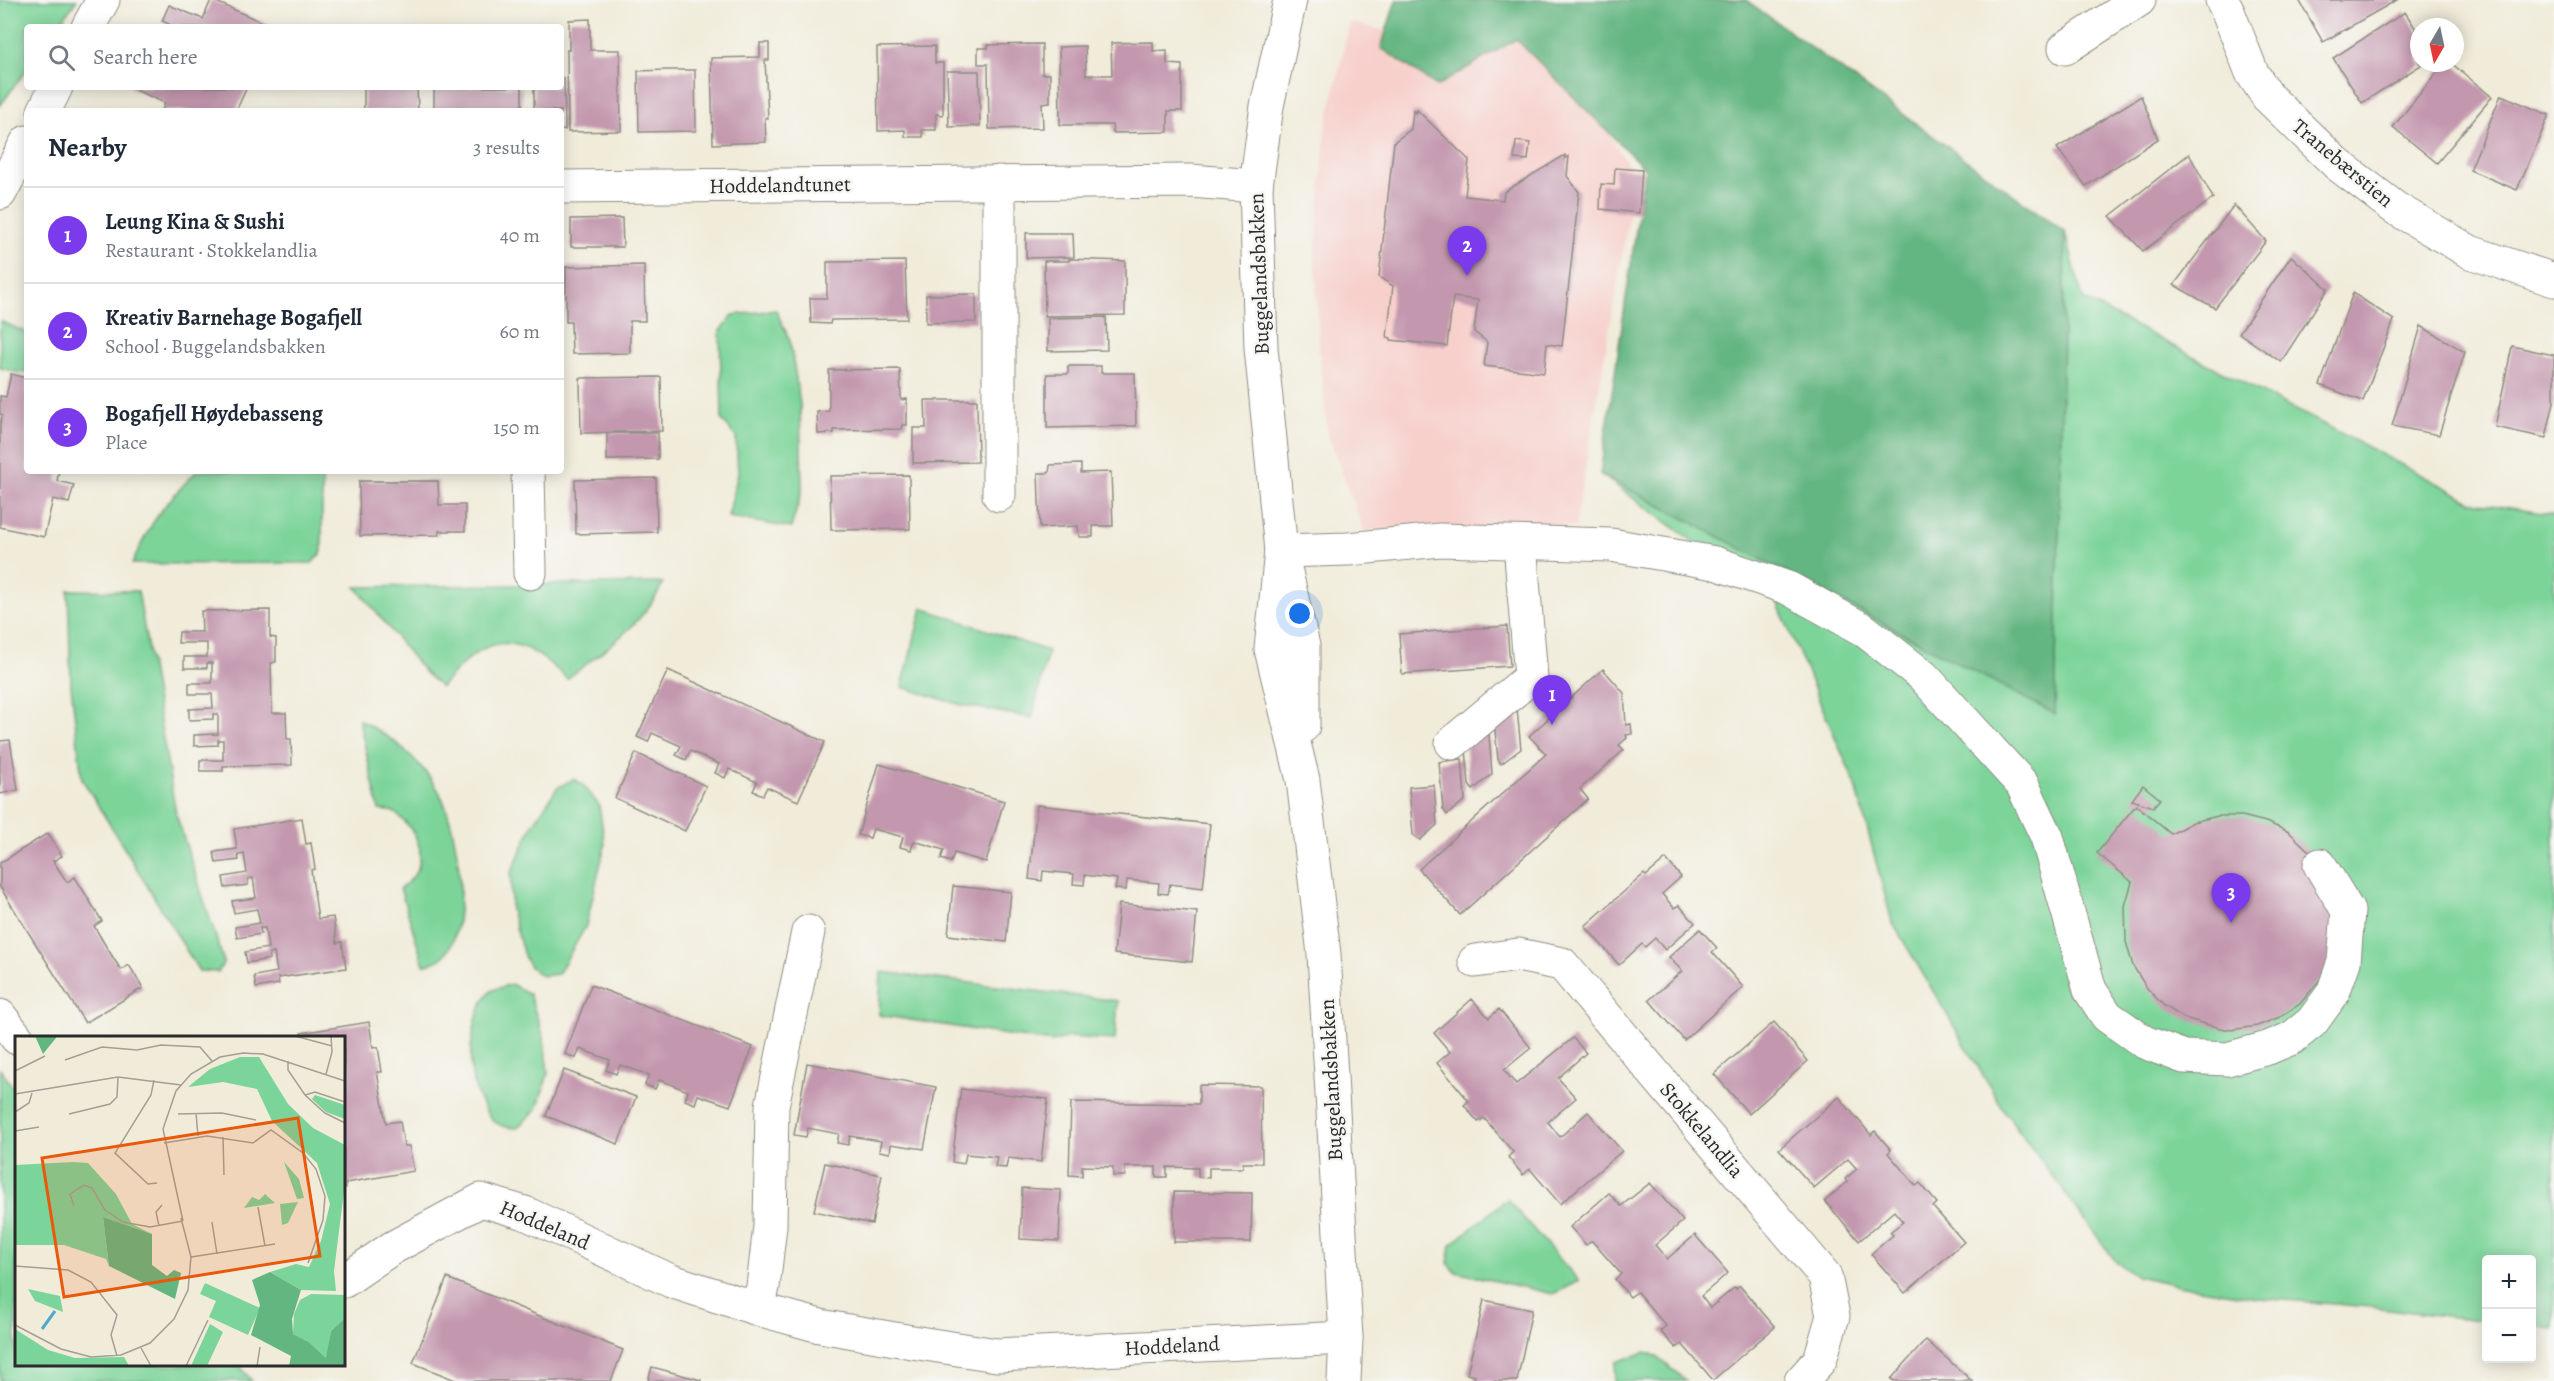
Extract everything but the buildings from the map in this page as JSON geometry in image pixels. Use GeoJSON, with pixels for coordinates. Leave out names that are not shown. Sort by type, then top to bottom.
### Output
{"type":"FeatureCollection","features":[{"type":"Feature","properties":{"kind":"street"},"geometry":{"type":"LineString","coordinates":[[90,24],[103,0]]}},
{"type":"Feature","properties":{"kind":"street","name":"Buggelandsbakken"},"geometry":{"type":"LineString","coordinates":[[1290,0],[1267,106],[1256,186],[1261,348],[1281,551],[1271,649],[1303,780],[1324,954],[1346,1338],[1344,1381]]}},
{"type":"Feature","properties":{"kind":"street"},"geometry":{"type":"LineString","coordinates":[[2065,48],[2139,0]]}},
{"type":"Feature","properties":{"kind":"street","name":"Tranebærstien"},"geometry":{"type":"LineString","coordinates":[[2222,0],[2228,9],[2252,74],[2268,97],[2337,164],[2395,207],[2470,252],[2554,280]]}},
{"type":"Feature","properties":{"kind":"street"},"geometry":{"type":"LineString","coordinates":[[46,108],[54,90]]}},
{"type":"Feature","properties":{"kind":"street"},"geometry":{"type":"LineString","coordinates":[[0,193],[24,148]]}},
{"type":"Feature","properties":{"kind":"street","name":"Hoddelandtunet"},"geometry":{"type":"LineString","coordinates":[[564,187],[1190,181],[1256,186]]}},
{"type":"Feature","properties":{"kind":"street"},"geometry":{"type":"LineString","coordinates":[[999,182],[999,495]]}},
{"type":"Feature","properties":{"kind":"street"},"geometry":{"type":"LineString","coordinates":[[528,474],[530,573]]}},
{"type":"Feature","properties":{"kind":"street"},"geometry":{"type":"LineString","coordinates":[[1281,551],[1348,549],[1440,540],[1611,545],[1715,563],[1788,588],[1864,630],[1923,676],[2022,784],[2047,837],[2090,990],[2107,1016],[2144,1042],[2184,1057],[2227,1059],[2268,1048],[2292,1038],[2312,1022],[2333,993],[2344,962],[2348,911],[2320,865]]}},
{"type":"Feature","properties":{"kind":"street"},"geometry":{"type":"LineString","coordinates":[[1452,743],[1532,677],[1520,544]]}},
{"type":"Feature","properties":{"kind":"street"},"geometry":{"type":"LineString","coordinates":[[758,1309],[764,1287],[770,1226],[772,1106],[808,932]]}},
{"type":"Feature","properties":{"kind":"street","name":"Stokkelandlia"},"geometry":{"type":"LineString","coordinates":[[1475,961],[1518,955],[1562,964],[1825,1276],[1833,1316],[1821,1360],[1801,1381]]}},
{"type":"Feature","properties":{"kind":"street"},"geometry":{"type":"LineString","coordinates":[[0,1016],[15,1036]]}},
{"type":"Feature","properties":{"kind":"street","name":"Hoddeland"},"geometry":{"type":"LineString","coordinates":[[345,1280],[392,1248],[481,1200],[525,1213],[671,1281],[820,1326],[997,1368],[1346,1338]]}},
{"type":"Feature","properties":{"kind":"shaded area"},"geometry":{"type":"Polygon","coordinates":[[[1350,22],[1411,37],[1540,30],[1636,176],[1575,527],[1364,531],[1328,435],[1319,350],[1315,259],[1325,131],[1350,22]]]}},
{"type":"Feature","properties":{"kind":"green space"},"geometry":{"type":"Polygon","coordinates":[[[0,0],[77,0],[59,24],[24,24],[24,73],[0,106],[0,0]]]}},
{"type":"Feature","properties":{"kind":"green space"},"geometry":{"type":"Polygon","coordinates":[[[1396,0],[1746,0],[2065,232],[2055,714],[1600,474],[1645,169],[1516,39],[1437,86],[1381,48],[1396,0]]]}},
{"type":"Feature","properties":{"kind":"green space"},"geometry":{"type":"Polygon","coordinates":[[[2065,232],[2083,299],[2473,502],[2554,515],[2554,1329],[2536,1327],[2536,1255],[2482,1255],[2482,1321],[2372,1307],[2258,1298],[2193,1288],[2137,1276],[2116,1262],[2003,1109],[1892,922],[1856,786],[1777,602],[1600,474],[2055,714],[2065,232]]]}},
{"type":"Feature","properties":{"kind":"green space"},"geometry":{"type":"Polygon","coordinates":[[[776,310],[790,341],[800,404],[802,491],[791,528],[728,517],[738,473],[736,437],[722,420],[720,332],[733,315],[776,310]]]}},
{"type":"Feature","properties":{"kind":"green space"},"geometry":{"type":"Polygon","coordinates":[[[0,321],[24,332],[24,372],[0,368],[0,321]]]}},
{"type":"Feature","properties":{"kind":"green space"},"geometry":{"type":"Polygon","coordinates":[[[194,474],[322,474],[322,552],[312,563],[132,564],[159,513],[194,474]]]}},
{"type":"Feature","properties":{"kind":"green space"},"geometry":{"type":"Polygon","coordinates":[[[663,583],[655,598],[634,624],[608,648],[567,679],[549,662],[532,651],[516,645],[501,644],[487,647],[472,656],[441,687],[425,673],[356,587],[663,583]]]}},
{"type":"Feature","properties":{"kind":"green space"},"geometry":{"type":"Polygon","coordinates":[[[68,590],[138,591],[176,814],[224,962],[218,972],[199,971],[82,779],[71,686],[68,590]]]}},
{"type":"Feature","properties":{"kind":"green space"},"geometry":{"type":"Polygon","coordinates":[[[922,608],[1048,651],[1032,718],[961,705],[902,687],[922,608]]]}},
{"type":"Feature","properties":{"kind":"green space"},"geometry":{"type":"Polygon","coordinates":[[[359,720],[381,732],[411,756],[428,774],[443,801],[450,821],[459,871],[458,920],[453,941],[438,961],[424,965],[400,888],[414,876],[420,861],[418,844],[410,828],[400,817],[391,811],[379,810],[359,720]]]}},
{"type":"Feature","properties":{"kind":"green space"},"geometry":{"type":"Polygon","coordinates":[[[573,779],[582,784],[599,805],[605,845],[586,926],[558,974],[542,976],[530,967],[524,956],[511,910],[511,873],[532,826],[557,788],[573,779]]]}},
{"type":"Feature","properties":{"kind":"green space"},"geometry":{"type":"Polygon","coordinates":[[[881,972],[1118,1001],[1115,1040],[1068,1037],[1052,1042],[879,1015],[881,972]]]}},
{"type":"Feature","properties":{"kind":"green space"},"geometry":{"type":"Polygon","coordinates":[[[511,984],[529,994],[544,1038],[548,1074],[537,1109],[517,1128],[497,1124],[490,1117],[478,1097],[473,1082],[471,1060],[472,1039],[480,1007],[492,991],[511,984]]]}},
{"type":"Feature","properties":{"kind":"green space"},"geometry":{"type":"Polygon","coordinates":[[[0,1069],[15,1090],[15,1366],[240,1366],[252,1381],[0,1381],[0,1069]]]}},
{"type":"Feature","properties":{"kind":"green space"},"geometry":{"type":"Polygon","coordinates":[[[1507,1199],[1579,1281],[1553,1294],[1456,1272],[1448,1263],[1451,1245],[1507,1199]]]}},
{"type":"Feature","properties":{"kind":"green space"},"geometry":{"type":"Polygon","coordinates":[[[1646,1352],[1656,1356],[1686,1381],[1614,1381],[1616,1362],[1646,1352]]]}},
{"type":"Feature","properties":{"kind":"place","name":"Kreativ Barnehage Bogafjell"},"geometry":{"type":"Point","coordinates":[1467,276]}},
{"type":"Feature","properties":{"kind":"place","name":"Leung Kina & Sushi"},"geometry":{"type":"Point","coordinates":[1552,725]}},
{"type":"Feature","properties":{"kind":"place","name":"Bogafjell Høydebasseng"},"geometry":{"type":"Point","coordinates":[2231,923]}}]}
